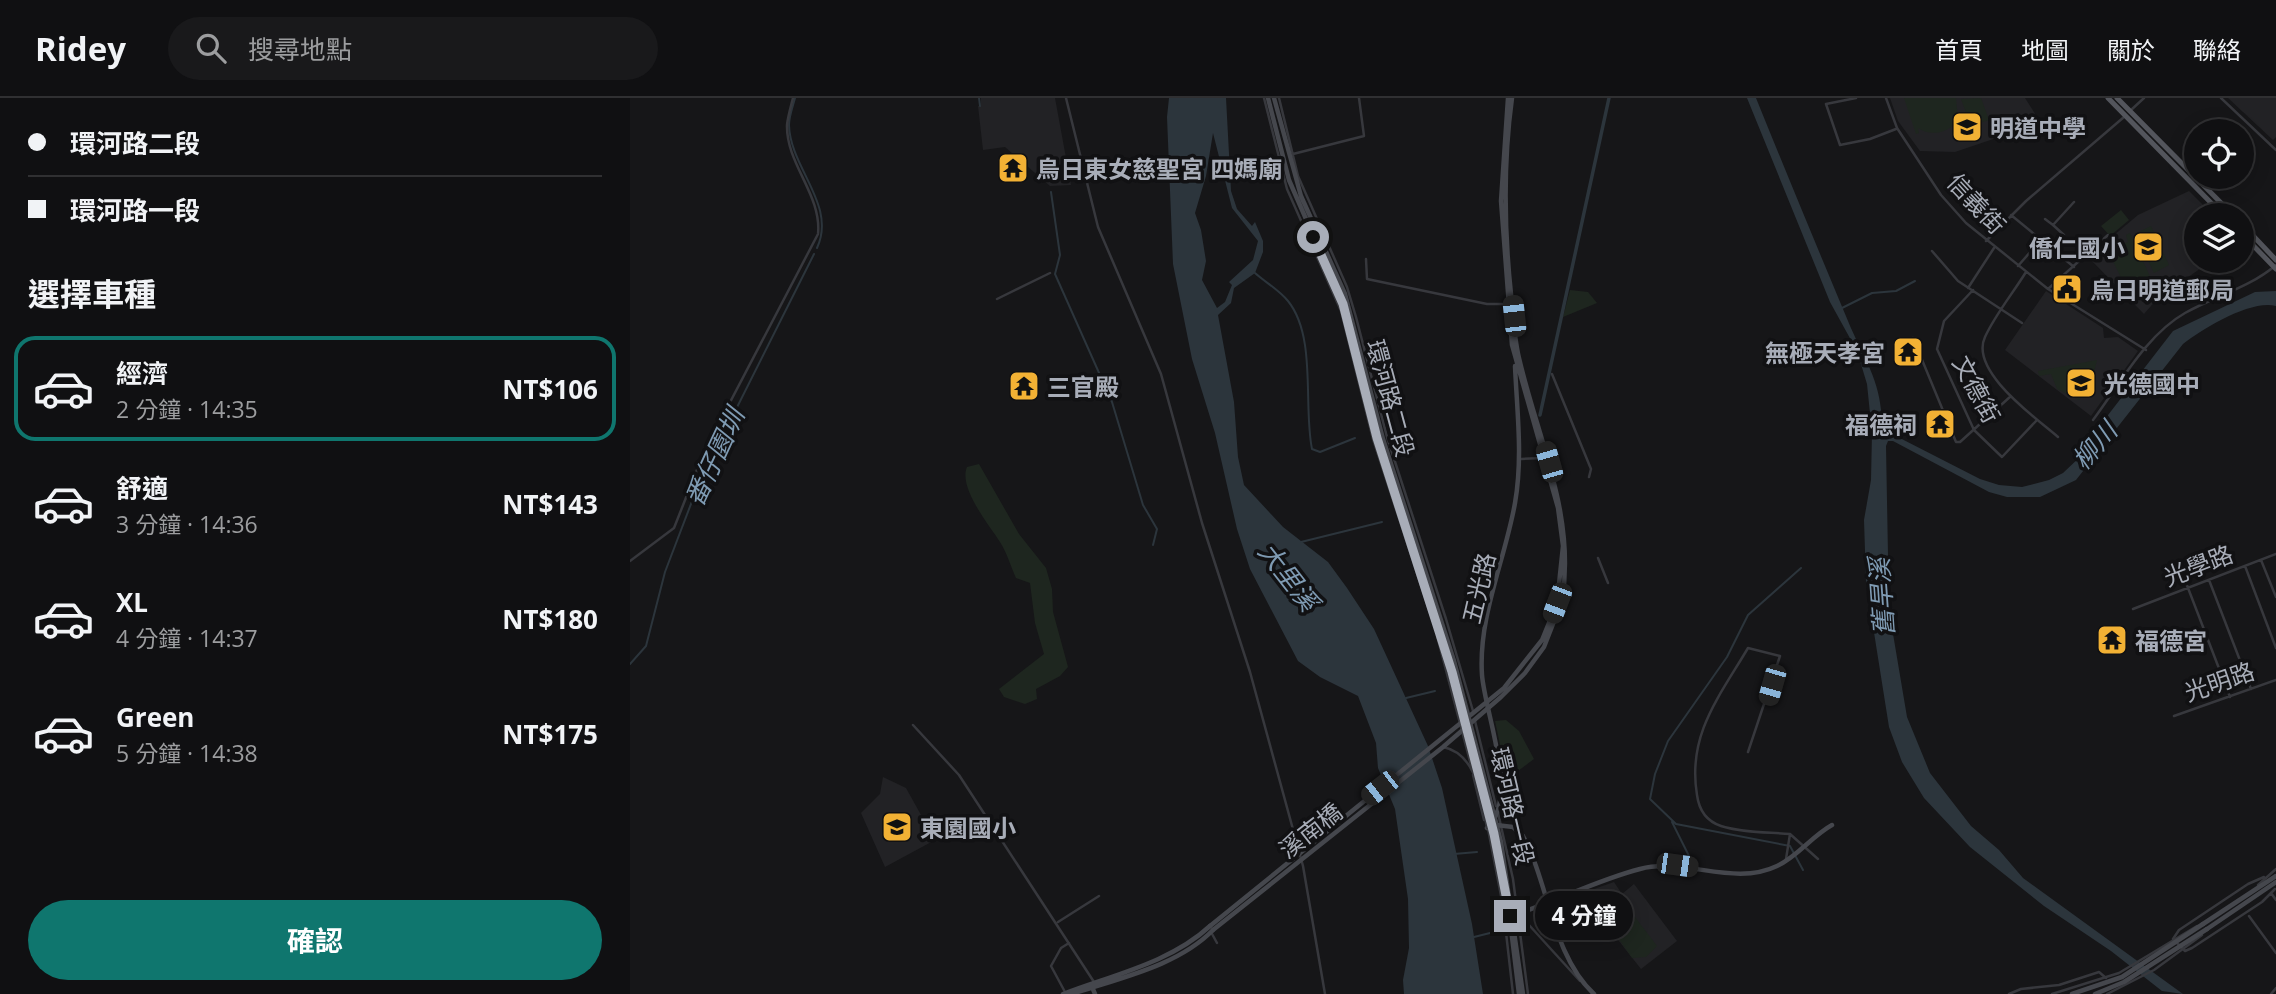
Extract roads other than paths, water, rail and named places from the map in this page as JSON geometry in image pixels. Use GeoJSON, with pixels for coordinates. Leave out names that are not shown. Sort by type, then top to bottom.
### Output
{"type":"FeatureCollection","features":[{"type":"Feature","properties":{"kind":"main road"},"geometry":{"type":"LineString","coordinates":[[2108,98],[2221,203]]}},
{"type":"Feature","properties":{"kind":"main road"},"geometry":{"type":"LineString","coordinates":[[2117,98],[2127,113],[2212,203]]}},
{"type":"Feature","properties":{"kind":"main road"},"geometry":{"type":"LineString","coordinates":[[2254,239],[2275,265]]}},
{"type":"Feature","properties":{"kind":"main road"},"geometry":{"type":"LineString","coordinates":[[2254,245],[2275,265]]}},
{"type":"Feature","properties":{"kind":"street"},"geometry":{"type":"LineString","coordinates":[[630,561],[674,528],[704,452],[818,234],[817,211],[790,147],[787,125],[793,98]]}},
{"type":"Feature","properties":{"kind":"street"},"geometry":{"type":"LineString","coordinates":[[1067,98],[1098,227],[1161,374],[1202,523],[1250,671],[1312,906],[1325,994]]}},
{"type":"Feature","properties":{"kind":"street","name":"環河路二段"},"geometry":{"type":"LineString","coordinates":[[1267,98],[1289,180],[1339,293],[1465,713]]}},
{"type":"Feature","properties":{"kind":"street","name":"環河路二段"},"geometry":{"type":"LineString","coordinates":[[1277,98],[1305,194],[1347,287],[1357,354]]}},
{"type":"Feature","properties":{"kind":"street","name":"環河路二段"},"geometry":{"type":"LineString","coordinates":[[1277,98],[1294,178],[1345,295],[1363,376],[1465,713]]}},
{"type":"Feature","properties":{"kind":"street"},"geometry":{"type":"LineString","coordinates":[[1292,155],[1365,134],[1359,98]]}},
{"type":"Feature","properties":{"kind":"street","name":"五光路"},"geometry":{"type":"LineString","coordinates":[[1510,98],[1501,201],[1508,304],[1516,357],[1546,460],[1562,533],[1560,602]]}},
{"type":"Feature","properties":{"kind":"street","name":"五光路"},"geometry":{"type":"LineString","coordinates":[[1495,823],[1501,776],[1484,696],[1482,662],[1488,611],[1515,506],[1521,459],[1504,202],[1504,165],[1510,98]]}},
{"type":"Feature","properties":{"kind":"street"},"geometry":{"type":"LineString","coordinates":[[1856,98],[1826,104],[1840,145],[1870,139],[1897,128]]}},
{"type":"Feature","properties":{"kind":"street","name":"信義街"},"geometry":{"type":"LineString","coordinates":[[1886,98],[1897,128],[1913,148],[1941,195],[1986,241],[2048,289],[2146,349]]}},
{"type":"Feature","properties":{"kind":"street"},"geometry":{"type":"LineString","coordinates":[[1986,241],[2011,215],[2144,98]]}},
{"type":"Feature","properties":{"kind":"street"},"geometry":{"type":"LineString","coordinates":[[2221,98],[2276,150]]}},
{"type":"Feature","properties":{"kind":"street"},"geometry":{"type":"LineString","coordinates":[[2053,225],[2074,202]]}},
{"type":"Feature","properties":{"kind":"street"},"geometry":{"type":"LineString","coordinates":[[2011,215],[2074,267]]}},
{"type":"Feature","properties":{"kind":"street"},"geometry":{"type":"LineString","coordinates":[[2045,219],[2064,235],[2052,250]]}},
{"type":"Feature","properties":{"kind":"street"},"geometry":{"type":"LineString","coordinates":[[2048,289],[2108,235]]}},
{"type":"Feature","properties":{"kind":"street"},"geometry":{"type":"LineString","coordinates":[[2018,266],[2040,241]]}},
{"type":"Feature","properties":{"kind":"street"},"geometry":{"type":"LineString","coordinates":[[1968,288],[1994,248]]}},
{"type":"Feature","properties":{"kind":"street"},"geometry":{"type":"LineString","coordinates":[[1931,251],[1968,288],[2022,323]]}},
{"type":"Feature","properties":{"kind":"street"},"geometry":{"type":"LineString","coordinates":[[1366,259],[1367,279],[1487,304],[1508,304]]}},
{"type":"Feature","properties":{"kind":"street"},"geometry":{"type":"LineString","coordinates":[[2093,419],[2162,329],[2184,313],[2248,285],[2275,265]]}},
{"type":"Feature","properties":{"kind":"street"},"geometry":{"type":"LineString","coordinates":[[2026,272],[1982,346],[1988,369],[2011,396],[2058,437]]}},
{"type":"Feature","properties":{"kind":"street"},"geometry":{"type":"LineString","coordinates":[[997,299],[1050,273]]}},
{"type":"Feature","properties":{"kind":"street","name":"文德街"},"geometry":{"type":"LineString","coordinates":[[1973,290],[1944,321],[1937,349],[1974,430],[2002,457],[2037,420]]}},
{"type":"Feature","properties":{"kind":"street"},"geometry":{"type":"LineString","coordinates":[[1913,338],[1953,438],[1960,442],[2011,396]]}},
{"type":"Feature","properties":{"kind":"street"},"geometry":{"type":"LineString","coordinates":[[1552,374],[1591,469],[1589,477]]}},
{"type":"Feature","properties":{"kind":"street"},"geometry":{"type":"LineString","coordinates":[[1859,422],[1896,420]]}},
{"type":"Feature","properties":{"kind":"street"},"geometry":{"type":"LineString","coordinates":[[1521,459],[1546,460]]}},
{"type":"Feature","properties":{"kind":"street","name":"光學路"},"geometry":{"type":"LineString","coordinates":[[2133,609],[2276,554]]}},
{"type":"Feature","properties":{"kind":"street"},"geometry":{"type":"LineString","coordinates":[[1598,558],[1608,583]]}},
{"type":"Feature","properties":{"kind":"street"},"geometry":{"type":"LineString","coordinates":[[2261,560],[2276,597]]}},
{"type":"Feature","properties":{"kind":"street"},"geometry":{"type":"LineString","coordinates":[[2245,566],[2276,648]]}},
{"type":"Feature","properties":{"kind":"street"},"geometry":{"type":"LineString","coordinates":[[2183,575],[2230,696]]}},
{"type":"Feature","properties":{"kind":"street"},"geometry":{"type":"LineString","coordinates":[[2209,580],[2251,689]]}},
{"type":"Feature","properties":{"kind":"street","name":"溪南橋"},"geometry":{"type":"LineString","coordinates":[[1211,929],[1443,747],[1525,673],[1544,647],[1560,602]]}},
{"type":"Feature","properties":{"kind":"street","name":"溪南橋"},"geometry":{"type":"LineString","coordinates":[[1211,929],[1499,693],[1542,640],[1560,602]]}},
{"type":"Feature","properties":{"kind":"street"},"geometry":{"type":"LineString","coordinates":[[1748,752],[1780,656],[1748,648],[1714,702],[1695,749],[1694,771],[1698,805],[1703,815],[1720,825],[1743,831],[1790,835],[1818,859]]}},
{"type":"Feature","properties":{"kind":"street","name":"光明路"},"geometry":{"type":"LineString","coordinates":[[2174,716],[2276,680]]}},
{"type":"Feature","properties":{"kind":"street","name":"環河路一段"},"geometry":{"type":"LineString","coordinates":[[1465,713],[1495,823],[1523,994]]}},
{"type":"Feature","properties":{"kind":"street","name":"環河路一段"},"geometry":{"type":"LineString","coordinates":[[1465,713],[1495,823],[1523,994]]}},
{"type":"Feature","properties":{"kind":"street"},"geometry":{"type":"LineString","coordinates":[[913,725],[959,775],[1057,923],[1093,985],[1095,994]]}},
{"type":"Feature","properties":{"kind":"street"},"geometry":{"type":"LineString","coordinates":[[1443,747],[1459,752],[1469,764],[1485,815],[1495,823],[1513,827],[1523,836],[1547,904],[1580,981]]}},
{"type":"Feature","properties":{"kind":"street"},"geometry":{"type":"LineString","coordinates":[[1594,994],[1512,916],[1639,869],[1662,864],[1738,872],[1764,870],[1778,866],[1832,825]]}},
{"type":"Feature","properties":{"kind":"street"},"geometry":{"type":"LineString","coordinates":[[1786,859],[1790,835]]}},
{"type":"Feature","properties":{"kind":"street"},"geometry":{"type":"LineString","coordinates":[[2276,869],[2179,930],[2173,939],[2185,951],[2276,888]]}},
{"type":"Feature","properties":{"kind":"street"},"geometry":{"type":"LineString","coordinates":[[2255,894],[2276,876]]}},
{"type":"Feature","properties":{"kind":"street"},"geometry":{"type":"LineString","coordinates":[[2255,894],[2264,877]]}},
{"type":"Feature","properties":{"kind":"street"},"geometry":{"type":"LineString","coordinates":[[2072,994],[2122,977],[2276,882]]}},
{"type":"Feature","properties":{"kind":"street"},"geometry":{"type":"LineString","coordinates":[[2255,894],[2276,888]]}},
{"type":"Feature","properties":{"kind":"street"},"geometry":{"type":"LineString","coordinates":[[2271,893],[2276,900]]}},
{"type":"Feature","properties":{"kind":"street"},"geometry":{"type":"LineString","coordinates":[[1057,923],[1100,896]]}},
{"type":"Feature","properties":{"kind":"street","name":"環河路一段"},"geometry":{"type":"LineString","coordinates":[[1512,916],[1513,994]]}},
{"type":"Feature","properties":{"kind":"street"},"geometry":{"type":"LineString","coordinates":[[2249,916],[2276,953]]}},
{"type":"Feature","properties":{"kind":"street"},"geometry":{"type":"LineString","coordinates":[[2052,994],[2119,973],[2205,926]]}},
{"type":"Feature","properties":{"kind":"street"},"geometry":{"type":"LineString","coordinates":[[2095,994],[2143,971],[2205,926]]}},
{"type":"Feature","properties":{"kind":"street"},"geometry":{"type":"LineString","coordinates":[[2107,994],[2154,970],[2197,940],[2205,926]]}},
{"type":"Feature","properties":{"kind":"street"},"geometry":{"type":"LineString","coordinates":[[1069,943],[1061,948],[1051,966],[1067,993],[1093,985],[1173,951],[1211,929],[1217,943]]}},
{"type":"Feature","properties":{"kind":"street"},"geometry":{"type":"LineString","coordinates":[[2009,994],[2021,989],[2059,985],[2099,972],[2124,993]]}},
{"type":"Feature","properties":{"kind":"street"},"geometry":{"type":"LineString","coordinates":[[2271,994],[2276,988]]}},
{"type":"Feature","properties":{"kind":"water","name":"大里溪"},"geometry":{"type":"Polygon","coordinates":[[[1169,98],[1226,98],[1231,191],[1237,209],[1252,226],[1255,222],[1263,241],[1263,252],[1255,273],[1234,288],[1231,303],[1218,315],[1234,402],[1238,457],[1244,485],[1283,527],[1328,562],[1374,629],[1428,746],[1442,788],[1472,924],[1483,994],[1404,994],[1403,980],[1409,948],[1408,899],[1395,809],[1378,768],[1376,743],[1358,696],[1320,677],[1298,661],[1250,569],[1237,529],[1215,433],[1192,359],[1173,264],[1167,117],[1169,98]],[[1213,133],[1206,176],[1195,213],[1206,261],[1202,280],[1217,308],[1225,302],[1232,285],[1229,282],[1253,260],[1258,241],[1232,208],[1213,133]]]}},
{"type":"Feature","properties":{"kind":"water","name":"舊旱溪"},"geometry":{"type":"Polygon","coordinates":[[[1747,98],[1756,98],[1873,375],[1881,410],[1886,415],[1892,434],[1980,479],[1999,485],[2022,487],[2049,480],[2063,473],[2082,455],[2098,428],[2173,331],[2255,292],[2276,291],[2276,306],[2254,307],[2228,316],[2183,344],[2076,480],[2040,497],[2007,497],[1989,492],[1893,441],[1888,441],[1886,446],[1889,610],[1907,717],[1930,773],[1971,826],[1999,850],[2023,878],[2183,994],[2162,991],[2111,951],[2044,906],[1970,847],[1924,798],[1902,762],[1889,727],[1866,582],[1864,520],[1871,480],[1872,433],[1867,384],[1857,351],[1830,302],[1747,98]]]}},
{"type":"Feature","properties":{"kind":"waterway","name":"番仔園圳"},"geometry":{"type":"LineString","coordinates":[[795,98],[789,122],[791,141],[821,217],[822,232],[817,248]]}},
{"type":"Feature","properties":{"kind":"waterway"},"geometry":{"type":"LineString","coordinates":[[979,98],[980,106]]}},
{"type":"Feature","properties":{"kind":"waterway"},"geometry":{"type":"LineString","coordinates":[[1540,415],[1609,98]]}},
{"type":"Feature","properties":{"kind":"waterway"},"geometry":{"type":"LineString","coordinates":[[1051,192],[1060,255],[1055,274],[1112,402],[1143,505],[1157,529],[1153,545]]}},
{"type":"Feature","properties":{"kind":"waterway","name":"番仔園圳"},"geometry":{"type":"LineString","coordinates":[[630,664],[646,646],[665,572],[699,483],[814,254]]}},
{"type":"Feature","properties":{"kind":"waterway"},"geometry":{"type":"LineString","coordinates":[[1255,273],[1288,301],[1303,333],[1312,449],[1320,452],[1355,438]]}},
{"type":"Feature","properties":{"kind":"waterway"},"geometry":{"type":"LineString","coordinates":[[1842,308],[1872,293],[1896,291],[1915,281]]}},
{"type":"Feature","properties":{"kind":"waterway"},"geometry":{"type":"LineString","coordinates":[[1301,542],[1382,522]]}},
{"type":"Feature","properties":{"kind":"waterway","name":"舊旱溪"},"geometry":{"type":"LineString","coordinates":[[1801,568],[1748,615],[1727,657],[1668,741],[1655,774],[1650,799],[1676,824],[1790,846],[1803,870]]}},
{"type":"Feature","properties":{"kind":"waterway"},"geometry":{"type":"LineString","coordinates":[[1406,698],[1435,691]]}},
{"type":"Feature","properties":{"kind":"waterway"},"geometry":{"type":"LineString","coordinates":[[1672,822],[1692,862]]}},
{"type":"Feature","properties":{"kind":"waterway"},"geometry":{"type":"LineString","coordinates":[[1454,854],[1477,852]]}},
{"type":"Feature","properties":{"kind":"waterway"},"geometry":{"type":"LineString","coordinates":[[1474,937],[1490,933]]}},
{"type":"Feature","properties":{"kind":"place","name":"明道中學"},"geometry":{"type":"Point","coordinates":[1967,127]}},
{"type":"Feature","properties":{"kind":"place","name":"烏日東女慈聖宮 四媽廟"},"geometry":{"type":"Point","coordinates":[1013,168]}},
{"type":"Feature","properties":{"kind":"place","name":"僑仁國小"},"geometry":{"type":"Point","coordinates":[2148,247]}},
{"type":"Feature","properties":{"kind":"place","name":"烏日明道郵局"},"geometry":{"type":"Point","coordinates":[2067,289]}},
{"type":"Feature","properties":{"kind":"place","name":"無極天孝宮"},"geometry":{"type":"Point","coordinates":[1908,352]}},
{"type":"Feature","properties":{"kind":"place","name":"光德國中"},"geometry":{"type":"Point","coordinates":[2081,383]}},
{"type":"Feature","properties":{"kind":"place","name":"三官殿"},"geometry":{"type":"Point","coordinates":[1024,386]}},
{"type":"Feature","properties":{"kind":"place","name":"福德祠"},"geometry":{"type":"Point","coordinates":[1940,424]}},
{"type":"Feature","properties":{"kind":"place","name":"福德宮"},"geometry":{"type":"Point","coordinates":[2112,640]}},
{"type":"Feature","properties":{"kind":"place","name":"東園國小"},"geometry":{"type":"Point","coordinates":[897,827]}},
{"type":"Feature","properties":{"kind":"water label","name":"柳川"},"geometry":{"type":"Point","coordinates":[2094,445]}}]}
